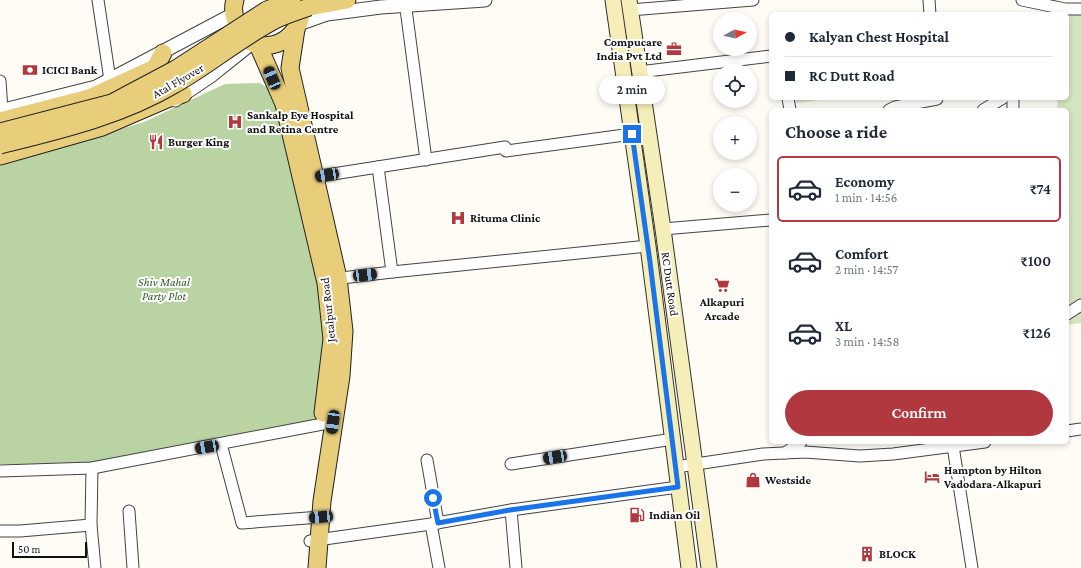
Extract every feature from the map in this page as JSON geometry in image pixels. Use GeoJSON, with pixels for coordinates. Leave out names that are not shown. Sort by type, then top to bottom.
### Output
{"type":"FeatureCollection","features":[{"type":"Feature","properties":{"kind":"main road","name":"Atal Flyover"},"geometry":{"type":"LineString","coordinates":[[0,132],[112,103],[176,69],[267,10],[292,0]]}},
{"type":"Feature","properties":{"kind":"main road"},"geometry":{"type":"LineString","coordinates":[[291,104],[290,68],[302,7],[300,0]]}},
{"type":"Feature","properties":{"kind":"main road","name":"Atal Flyover"},"geometry":{"type":"LineString","coordinates":[[0,145],[113,114],[174,85],[275,20],[309,7],[347,0]]}},
{"type":"Feature","properties":{"kind":"main road"},"geometry":{"type":"LineString","coordinates":[[604,0],[614,6]]}},
{"type":"Feature","properties":{"kind":"main road"},"geometry":{"type":"LineString","coordinates":[[234,4],[237,25],[255,44],[291,104]]}},
{"type":"Feature","properties":{"kind":"main road","name":"RC Dutt Road"},"geometry":{"type":"LineString","coordinates":[[630,5],[663,229],[709,568]]}},
{"type":"Feature","properties":{"kind":"main road","name":"RC Dutt Road"},"geometry":{"type":"LineString","coordinates":[[614,6],[648,246],[689,568]]}},
{"type":"Feature","properties":{"kind":"main road"},"geometry":{"type":"LineString","coordinates":[[255,44],[281,42],[290,36],[298,26]]}},
{"type":"Feature","properties":{"kind":"main road"},"geometry":{"type":"LineString","coordinates":[[1,114],[89,98],[155,68],[163,53]]}},
{"type":"Feature","properties":{"kind":"main road"},"geometry":{"type":"LineString","coordinates":[[0,156],[102,127],[183,94]]}},
{"type":"Feature","properties":{"kind":"main road","name":"Jetalpur Road"},"geometry":{"type":"LineString","coordinates":[[291,104],[314,177],[344,345],[327,422],[316,517],[315,540],[317,568]]}},
{"type":"Feature","properties":{"kind":"main road","name":"Jetalpur Road"},"geometry":{"type":"LineString","coordinates":[[291,104],[332,279]]}},
{"type":"Feature","properties":{"kind":"main road","name":"Jetalpur Road"},"geometry":{"type":"LineString","coordinates":[[309,568],[315,540]]}},
{"type":"Feature","properties":{"kind":"street"},"geometry":{"type":"LineString","coordinates":[[98,0],[110,80]]}},
{"type":"Feature","properties":{"kind":"street"},"geometry":{"type":"LineString","coordinates":[[298,26],[327,14],[381,8],[485,0]]}},
{"type":"Feature","properties":{"kind":"street"},"geometry":{"type":"LineString","coordinates":[[630,5],[752,0]]}},
{"type":"Feature","properties":{"kind":"street"},"geometry":{"type":"LineString","coordinates":[[929,0],[930,12]]}},
{"type":"Feature","properties":{"kind":"street"},"geometry":{"type":"LineString","coordinates":[[1022,0],[1065,9],[1081,9]]}},
{"type":"Feature","properties":{"kind":"street"},"geometry":{"type":"LineString","coordinates":[[0,81],[1,114],[96,87],[163,53],[234,4]]}},
{"type":"Feature","properties":{"kind":"street"},"geometry":{"type":"LineString","coordinates":[[406,9],[426,160]]}},
{"type":"Feature","properties":{"kind":"street"},"geometry":{"type":"LineString","coordinates":[[0,162],[79,139],[151,114],[212,75],[255,44]]}},
{"type":"Feature","properties":{"kind":"street"},"geometry":{"type":"LineString","coordinates":[[639,72],[769,56]]}},
{"type":"Feature","properties":{"kind":"street"},"geometry":{"type":"LineString","coordinates":[[986,108],[1000,100]]}},
{"type":"Feature","properties":{"kind":"street"},"geometry":{"type":"LineString","coordinates":[[893,108],[937,102]]}},
{"type":"Feature","properties":{"kind":"street"},"geometry":{"type":"LineString","coordinates":[[314,177],[506,149],[632,134]]}},
{"type":"Feature","properties":{"kind":"street"},"geometry":{"type":"LineString","coordinates":[[378,167],[392,272]]}},
{"type":"Feature","properties":{"kind":"street"},"geometry":{"type":"LineString","coordinates":[[663,229],[769,220]]}},
{"type":"Feature","properties":{"kind":"street"},"geometry":{"type":"LineString","coordinates":[[332,279],[648,246]]}},
{"type":"Feature","properties":{"kind":"street"},"geometry":{"type":"LineString","coordinates":[[1069,313],[1081,305]]}},
{"type":"Feature","properties":{"kind":"street"},"geometry":{"type":"LineString","coordinates":[[0,471],[92,468],[221,444],[327,422]]}},
{"type":"Feature","properties":{"kind":"street"},"geometry":{"type":"LineString","coordinates":[[1069,431],[1081,429]]}},
{"type":"Feature","properties":{"kind":"street"},"geometry":{"type":"LineString","coordinates":[[511,464],[673,439]]}},
{"type":"Feature","properties":{"kind":"street"},"geometry":{"type":"LineString","coordinates":[[221,444],[242,523],[316,517]]}},
{"type":"Feature","properties":{"kind":"street"},"geometry":{"type":"LineString","coordinates":[[785,453],[798,444]]}},
{"type":"Feature","properties":{"kind":"street"},"geometry":{"type":"LineString","coordinates":[[676,467],[763,454],[805,452],[860,456],[894,454],[968,444]]}},
{"type":"Feature","properties":{"kind":"street"},"geometry":{"type":"LineString","coordinates":[[953,446],[972,568]]}},
{"type":"Feature","properties":{"kind":"street"},"geometry":{"type":"LineString","coordinates":[[427,460],[439,568]]}},
{"type":"Feature","properties":{"kind":"street"},"geometry":{"type":"LineString","coordinates":[[92,468],[91,525],[95,568]]}},
{"type":"Feature","properties":{"kind":"street"},"geometry":{"type":"LineString","coordinates":[[315,540],[434,523],[510,510],[678,487]]}},
{"type":"Feature","properties":{"kind":"street"},"geometry":{"type":"LineString","coordinates":[[510,510],[516,568]]}},
{"type":"Feature","properties":{"kind":"street"},"geometry":{"type":"LineString","coordinates":[[129,511],[133,568]]}},
{"type":"Feature","properties":{"kind":"street"},"geometry":{"type":"LineString","coordinates":[[0,531],[20,531],[91,525]]}},
{"type":"Feature","properties":{"kind":"green space"},"geometry":{"type":"Polygon","coordinates":[[[1069,14],[1081,14],[1081,323],[1069,325],[1069,108],[1057,108],[1058,100],[1069,100],[1069,14]]]}},
{"type":"Feature","properties":{"kind":"green space","name":"Shiv Mahal Party Plot"},"geometry":{"type":"Polygon","coordinates":[[[260,83],[292,105],[330,288],[325,425],[92,468],[0,464],[0,166],[144,122],[225,84],[260,83]]]}},
{"type":"Feature","properties":{"kind":"green space"},"geometry":{"type":"Polygon","coordinates":[[[795,100],[820,100],[796,103],[795,100]]]}},
{"type":"Feature","properties":{"kind":"place","name":"Compucare India Pvt Ltd"},"geometry":{"type":"Point","coordinates":[674,49]}},
{"type":"Feature","properties":{"kind":"place","name":"ICICI Bank"},"geometry":{"type":"Point","coordinates":[30,70]}},
{"type":"Feature","properties":{"kind":"place","name":"Sankalp Eye Hospital and Retina Centre"},"geometry":{"type":"Point","coordinates":[235,122]}},
{"type":"Feature","properties":{"kind":"place","name":"Burger King"},"geometry":{"type":"Point","coordinates":[156,142]}},
{"type":"Feature","properties":{"kind":"place","name":"Rituma Clinic"},"geometry":{"type":"Point","coordinates":[458,218]}},
{"type":"Feature","properties":{"kind":"place","name":"Alkapuri Arcade"},"geometry":{"type":"Point","coordinates":[722,285]}},
{"type":"Feature","properties":{"kind":"place","name":"Hampton by Hilton Vadodara-Alkapuri"},"geometry":{"type":"Point","coordinates":[932,477]}},
{"type":"Feature","properties":{"kind":"place","name":"Westside"},"geometry":{"type":"Point","coordinates":[753,480]}},
{"type":"Feature","properties":{"kind":"place","name":"Indian Oil"},"geometry":{"type":"Point","coordinates":[637,515]}},
{"type":"Feature","properties":{"kind":"place","name":"BLOCK"},"geometry":{"type":"Point","coordinates":[867,554]}},
{"type":"Feature","properties":{"kind":"route"},"geometry":{"type":"LineString","coordinates":[[433,498],[438,523],[510,510],[678,487],[650,262],[632,134]]}}]}
